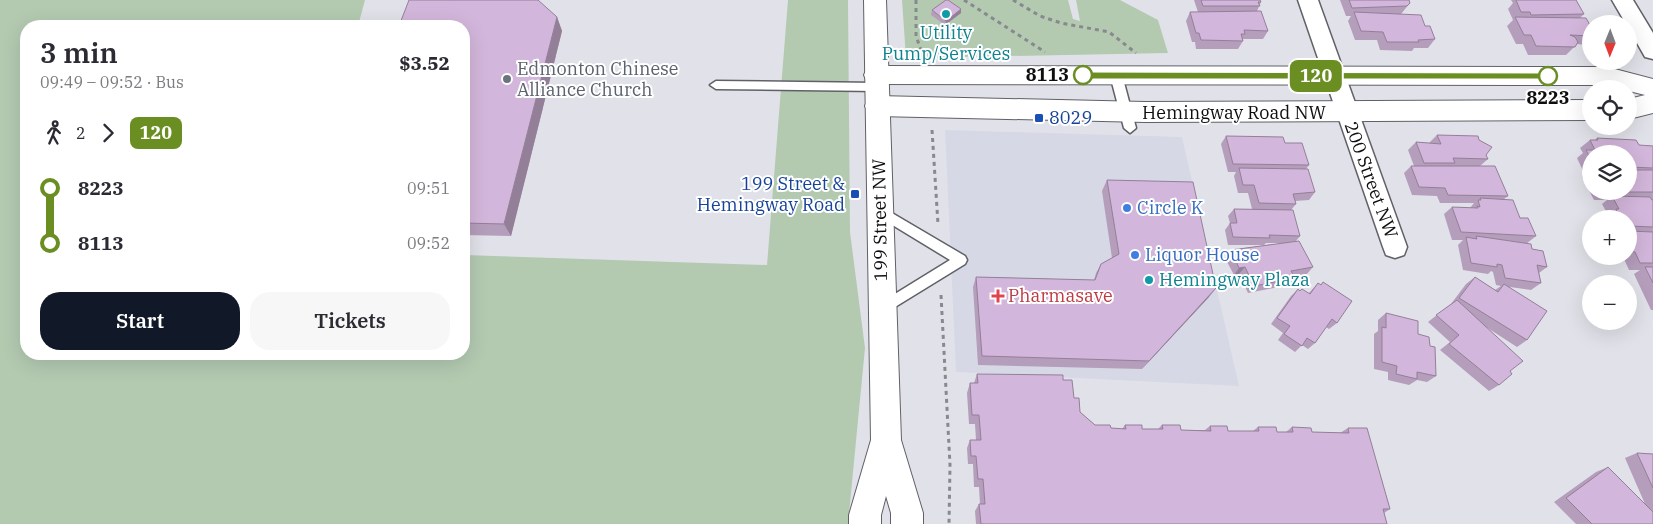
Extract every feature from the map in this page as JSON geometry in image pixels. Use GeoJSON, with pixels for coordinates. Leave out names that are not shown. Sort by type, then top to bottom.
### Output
{"type":"FeatureCollection","features":[{"type":"Feature","properties":{"kind":"street","name":"199 Street NW"},"geometry":{"type":"LineString","coordinates":[[875,0],[886,440],[907,514],[907,524]]}},
{"type":"Feature","properties":{"kind":"street","name":"200 Street NW"},"geometry":{"type":"LineString","coordinates":[[1308,0],[1395,247]]}},
{"type":"Feature","properties":{"kind":"street"},"geometry":{"type":"LineString","coordinates":[[1622,0],[1653,52]]}},
{"type":"Feature","properties":{"kind":"street"},"geometry":{"type":"LineString","coordinates":[[877,89],[1149,75],[1607,76],[1653,88]]}},
{"type":"Feature","properties":{"kind":"street","name":"Hemingway Road NW"},"geometry":{"type":"LineString","coordinates":[[877,89],[925,108],[1128,120],[1347,113],[1582,110]]}},
{"type":"Feature","properties":{"kind":"street"},"geometry":{"type":"LineString","coordinates":[[1637,107],[1653,103]]}},
{"type":"Feature","properties":{"kind":"street","name":"199 Street NW"},"geometry":{"type":"LineString","coordinates":[[865,524],[864,515],[886,440]]}},
{"type":"Feature","properties":{"kind":"lane"},"geometry":{"type":"LineString","coordinates":[[1116,76],[1128,120]]}},
{"type":"Feature","properties":{"kind":"lane"},"geometry":{"type":"LineString","coordinates":[[716,85],[877,89]]}},
{"type":"Feature","properties":{"kind":"lane"},"geometry":{"type":"LineString","coordinates":[[880,211],[961,260],[882,309]]}},
{"type":"Feature","properties":{"kind":"path"},"geometry":{"type":"LineString","coordinates":[[964,0],[1052,56]]}},
{"type":"Feature","properties":{"kind":"path"},"geometry":{"type":"LineString","coordinates":[[1013,0],[1047,18],[1061,23],[1109,32],[1138,54],[1149,75]]}},
{"type":"Feature","properties":{"kind":"path"},"geometry":{"type":"LineString","coordinates":[[925,108],[932,124],[939,246]]}},
{"type":"Feature","properties":{"kind":"path"},"geometry":{"type":"LineString","coordinates":[[940,273],[950,464],[949,524]]}},
{"type":"Feature","properties":{"kind":"shaded area","name":"Hemingway Plaza"},"geometry":{"type":"Polygon","coordinates":[[[945,130],[1182,137],[1239,386],[956,372],[945,130]]]}},
{"type":"Feature","properties":{"kind":"green space"},"geometry":{"type":"Polygon","coordinates":[[[0,0],[365,0],[360,20],[20,20],[20,360],[470,360],[470,255],[767,265],[788,0],[848,0],[850,232],[865,348],[848,524],[0,524],[0,0]]]}},
{"type":"Feature","properties":{"kind":"green space"},"geometry":{"type":"Polygon","coordinates":[[[902,0],[1068,0],[1073,19],[1080,21],[1076,0],[1120,0],[1158,20],[1168,53],[906,58],[902,0]]]}},
{"type":"Feature","properties":{"kind":"building","name":"Edmonton Chinese Alliance Church"},"geometry":{"type":"Polygon","coordinates":[[[409,0],[538,0],[557,17],[504,224],[470,223],[470,20],[401,20],[409,0]]]}},
{"type":"Feature","properties":{"kind":"building","name":"Utility Pump/Services"},"geometry":{"type":"Polygon","coordinates":[[[946,0],[961,9],[946,21],[932,10],[946,0]]]}},
{"type":"Feature","properties":{"kind":"building"},"geometry":{"type":"Polygon","coordinates":[[[1201,0],[1260,0],[1261,2],[1258,2],[1260,6],[1203,6],[1201,0]]]}},
{"type":"Feature","properties":{"kind":"building"},"geometry":{"type":"Polygon","coordinates":[[[1349,0],[1409,0],[1410,3],[1407,6],[1352,8],[1349,0]]]}},
{"type":"Feature","properties":{"kind":"building"},"geometry":{"type":"Polygon","coordinates":[[[1516,0],[1576,0],[1584,14],[1531,15],[1530,12],[1521,12],[1516,0]]]}},
{"type":"Feature","properties":{"kind":"building"},"geometry":{"type":"Polygon","coordinates":[[[1261,11],[1268,31],[1244,30],[1245,34],[1241,34],[1243,41],[1201,40],[1199,33],[1196,33],[1190,12],[1261,11]]]}},
{"type":"Feature","properties":{"kind":"building"},"geometry":{"type":"Polygon","coordinates":[[[1354,12],[1421,15],[1425,26],[1430,26],[1435,39],[1418,40],[1419,42],[1387,42],[1383,32],[1361,31],[1354,12]]]}},
{"type":"Feature","properties":{"kind":"building"},"geometry":{"type":"Polygon","coordinates":[[[1515,17],[1582,18],[1582,36],[1570,35],[1575,37],[1578,42],[1575,47],[1536,46],[1531,35],[1524,35],[1515,17]]]}},
{"type":"Feature","properties":{"kind":"building"},"geometry":{"type":"Polygon","coordinates":[[[1437,135],[1478,136],[1479,140],[1492,147],[1486,155],[1488,159],[1453,158],[1455,163],[1424,163],[1416,142],[1441,144],[1437,135]]]}},
{"type":"Feature","properties":{"kind":"building"},"geometry":{"type":"Polygon","coordinates":[[[1226,136],[1283,137],[1285,143],[1302,143],[1309,165],[1233,164],[1226,136]]]}},
{"type":"Feature","properties":{"kind":"building"},"geometry":{"type":"Polygon","coordinates":[[[1597,138],[1636,140],[1639,145],[1653,146],[1653,168],[1637,167],[1637,145],[1592,145],[1590,140],[1598,140],[1597,138]]]}},
{"type":"Feature","properties":{"kind":"building"},"geometry":{"type":"Polygon","coordinates":[[[1411,166],[1495,166],[1508,196],[1448,195],[1445,188],[1419,187],[1411,166]]]}},
{"type":"Feature","properties":{"kind":"building"},"geometry":{"type":"Polygon","coordinates":[[[1239,168],[1308,169],[1315,192],[1293,194],[1296,204],[1259,203],[1254,185],[1243,185],[1239,168]]]}},
{"type":"Feature","properties":{"kind":"building"},"geometry":{"type":"Polygon","coordinates":[[[1637,170],[1653,170],[1653,192],[1637,192],[1637,170]]]}},
{"type":"Feature","properties":{"kind":"building","name":"Hemingway Plaza"},"geometry":{"type":"Polygon","coordinates":[[[1107,180],[1193,182],[1216,288],[1149,361],[982,356],[976,277],[1095,280],[1101,264],[1119,254],[1107,180]]]}},
{"type":"Feature","properties":{"kind":"building"},"geometry":{"type":"Polygon","coordinates":[[[1637,197],[1650,197],[1653,200],[1653,227],[1637,226],[1637,210],[1616,209],[1619,209],[1614,200],[1637,200],[1637,197]]]}},
{"type":"Feature","properties":{"kind":"building"},"geometry":{"type":"Polygon","coordinates":[[[1480,198],[1513,200],[1520,218],[1528,218],[1536,236],[1461,232],[1452,207],[1478,208],[1477,206],[1480,207],[1478,200],[1481,200],[1480,198]]]}},
{"type":"Feature","properties":{"kind":"building"},"geometry":{"type":"Polygon","coordinates":[[[1234,209],[1293,210],[1300,236],[1269,235],[1270,238],[1233,237],[1230,223],[1237,223],[1234,209]]]}},
{"type":"Feature","properties":{"kind":"building"},"geometry":{"type":"Polygon","coordinates":[[[1637,231],[1653,232],[1653,263],[1640,263],[1637,256],[1637,231]]]}},
{"type":"Feature","properties":{"kind":"building"},"geometry":{"type":"Polygon","coordinates":[[[1476,236],[1531,244],[1532,249],[1543,251],[1547,267],[1537,265],[1541,283],[1505,278],[1502,265],[1497,264],[1497,267],[1471,263],[1466,237],[1477,239],[1476,236]]]}},
{"type":"Feature","properties":{"kind":"building"},"geometry":{"type":"Polygon","coordinates":[[[1299,241],[1313,267],[1291,271],[1295,278],[1254,286],[1245,267],[1239,268],[1231,250],[1299,241]]]}},
{"type":"Feature","properties":{"kind":"building"},"geometry":{"type":"Polygon","coordinates":[[[1645,267],[1653,267],[1653,283],[1645,267]]]}},
{"type":"Feature","properties":{"kind":"building"},"geometry":{"type":"Polygon","coordinates":[[[1475,277],[1498,292],[1504,284],[1547,311],[1527,340],[1459,298],[1475,277]]]}},
{"type":"Feature","properties":{"kind":"building"},"geometry":{"type":"Polygon","coordinates":[[[1323,282],[1352,301],[1337,323],[1332,319],[1315,343],[1307,338],[1302,346],[1284,334],[1290,326],[1277,318],[1298,289],[1300,291],[1302,289],[1310,294],[1318,283],[1321,285],[1323,282]]]}},
{"type":"Feature","properties":{"kind":"building"},"geometry":{"type":"Polygon","coordinates":[[[1457,300],[1523,361],[1510,371],[1512,374],[1499,385],[1449,344],[1459,335],[1436,315],[1457,300]]]}},
{"type":"Feature","properties":{"kind":"building"},"geometry":{"type":"Polygon","coordinates":[[[1386,313],[1418,321],[1418,334],[1429,337],[1430,346],[1435,347],[1436,376],[1417,372],[1417,379],[1396,374],[1397,366],[1382,362],[1382,327],[1386,328],[1386,313]]]}},
{"type":"Feature","properties":{"kind":"building"},"geometry":{"type":"Polygon","coordinates":[[[977,374],[1063,375],[1063,380],[1072,380],[1074,398],[1079,398],[1080,412],[1095,425],[1110,425],[1111,428],[1126,429],[1125,425],[1142,425],[1142,429],[1163,429],[1162,425],[1180,425],[1181,430],[1211,431],[1210,426],[1227,426],[1228,431],[1259,431],[1258,427],[1276,427],[1277,432],[1293,432],[1292,427],[1311,428],[1312,432],[1349,433],[1348,428],[1367,428],[1390,509],[1383,509],[1387,524],[981,524],[979,504],[985,504],[983,479],[978,479],[976,456],[971,456],[970,440],[981,440],[979,415],[972,415],[970,383],[978,383],[977,374]]]}},
{"type":"Feature","properties":{"kind":"building"},"geometry":{"type":"Polygon","coordinates":[[[1637,453],[1653,454],[1653,488],[1637,453]]]}},
{"type":"Feature","properties":{"kind":"building"},"geometry":{"type":"Polygon","coordinates":[[[1608,467],[1653,512],[1653,524],[1592,524],[1566,498],[1608,467]]]}},
{"type":"Feature","properties":{"kind":"bus line","name":"120"},"geometry":{"type":"LineString","coordinates":[[1083,75],[1548,76]]}},
{"type":"Feature","properties":{"kind":"place","name":"Utility Pump/Services"},"geometry":{"type":"Point","coordinates":[946,14]}},
{"type":"Feature","properties":{"kind":"place","name":"8113"},"geometry":{"type":"Point","coordinates":[1083,75]}},
{"type":"Feature","properties":{"kind":"place","name":"8223"},"geometry":{"type":"Point","coordinates":[1548,76]}},
{"type":"Feature","properties":{"kind":"place","name":"Edmonton Chinese Alliance Church"},"geometry":{"type":"Point","coordinates":[507,79]}},
{"type":"Feature","properties":{"kind":"place","name":"8029"},"geometry":{"type":"Point","coordinates":[1039,118]}},
{"type":"Feature","properties":{"kind":"place","name":"199 Street & Hemingway Road"},"geometry":{"type":"Point","coordinates":[855,194]}},
{"type":"Feature","properties":{"kind":"place","name":"Circle K"},"geometry":{"type":"Point","coordinates":[1127,208]}},
{"type":"Feature","properties":{"kind":"place","name":"Liquor House"},"geometry":{"type":"Point","coordinates":[1135,255]}},
{"type":"Feature","properties":{"kind":"place","name":"Hemingway Plaza"},"geometry":{"type":"Point","coordinates":[1149,280]}},
{"type":"Feature","properties":{"kind":"place","name":"Pharmasave"},"geometry":{"type":"Point","coordinates":[998,296]}}]}
